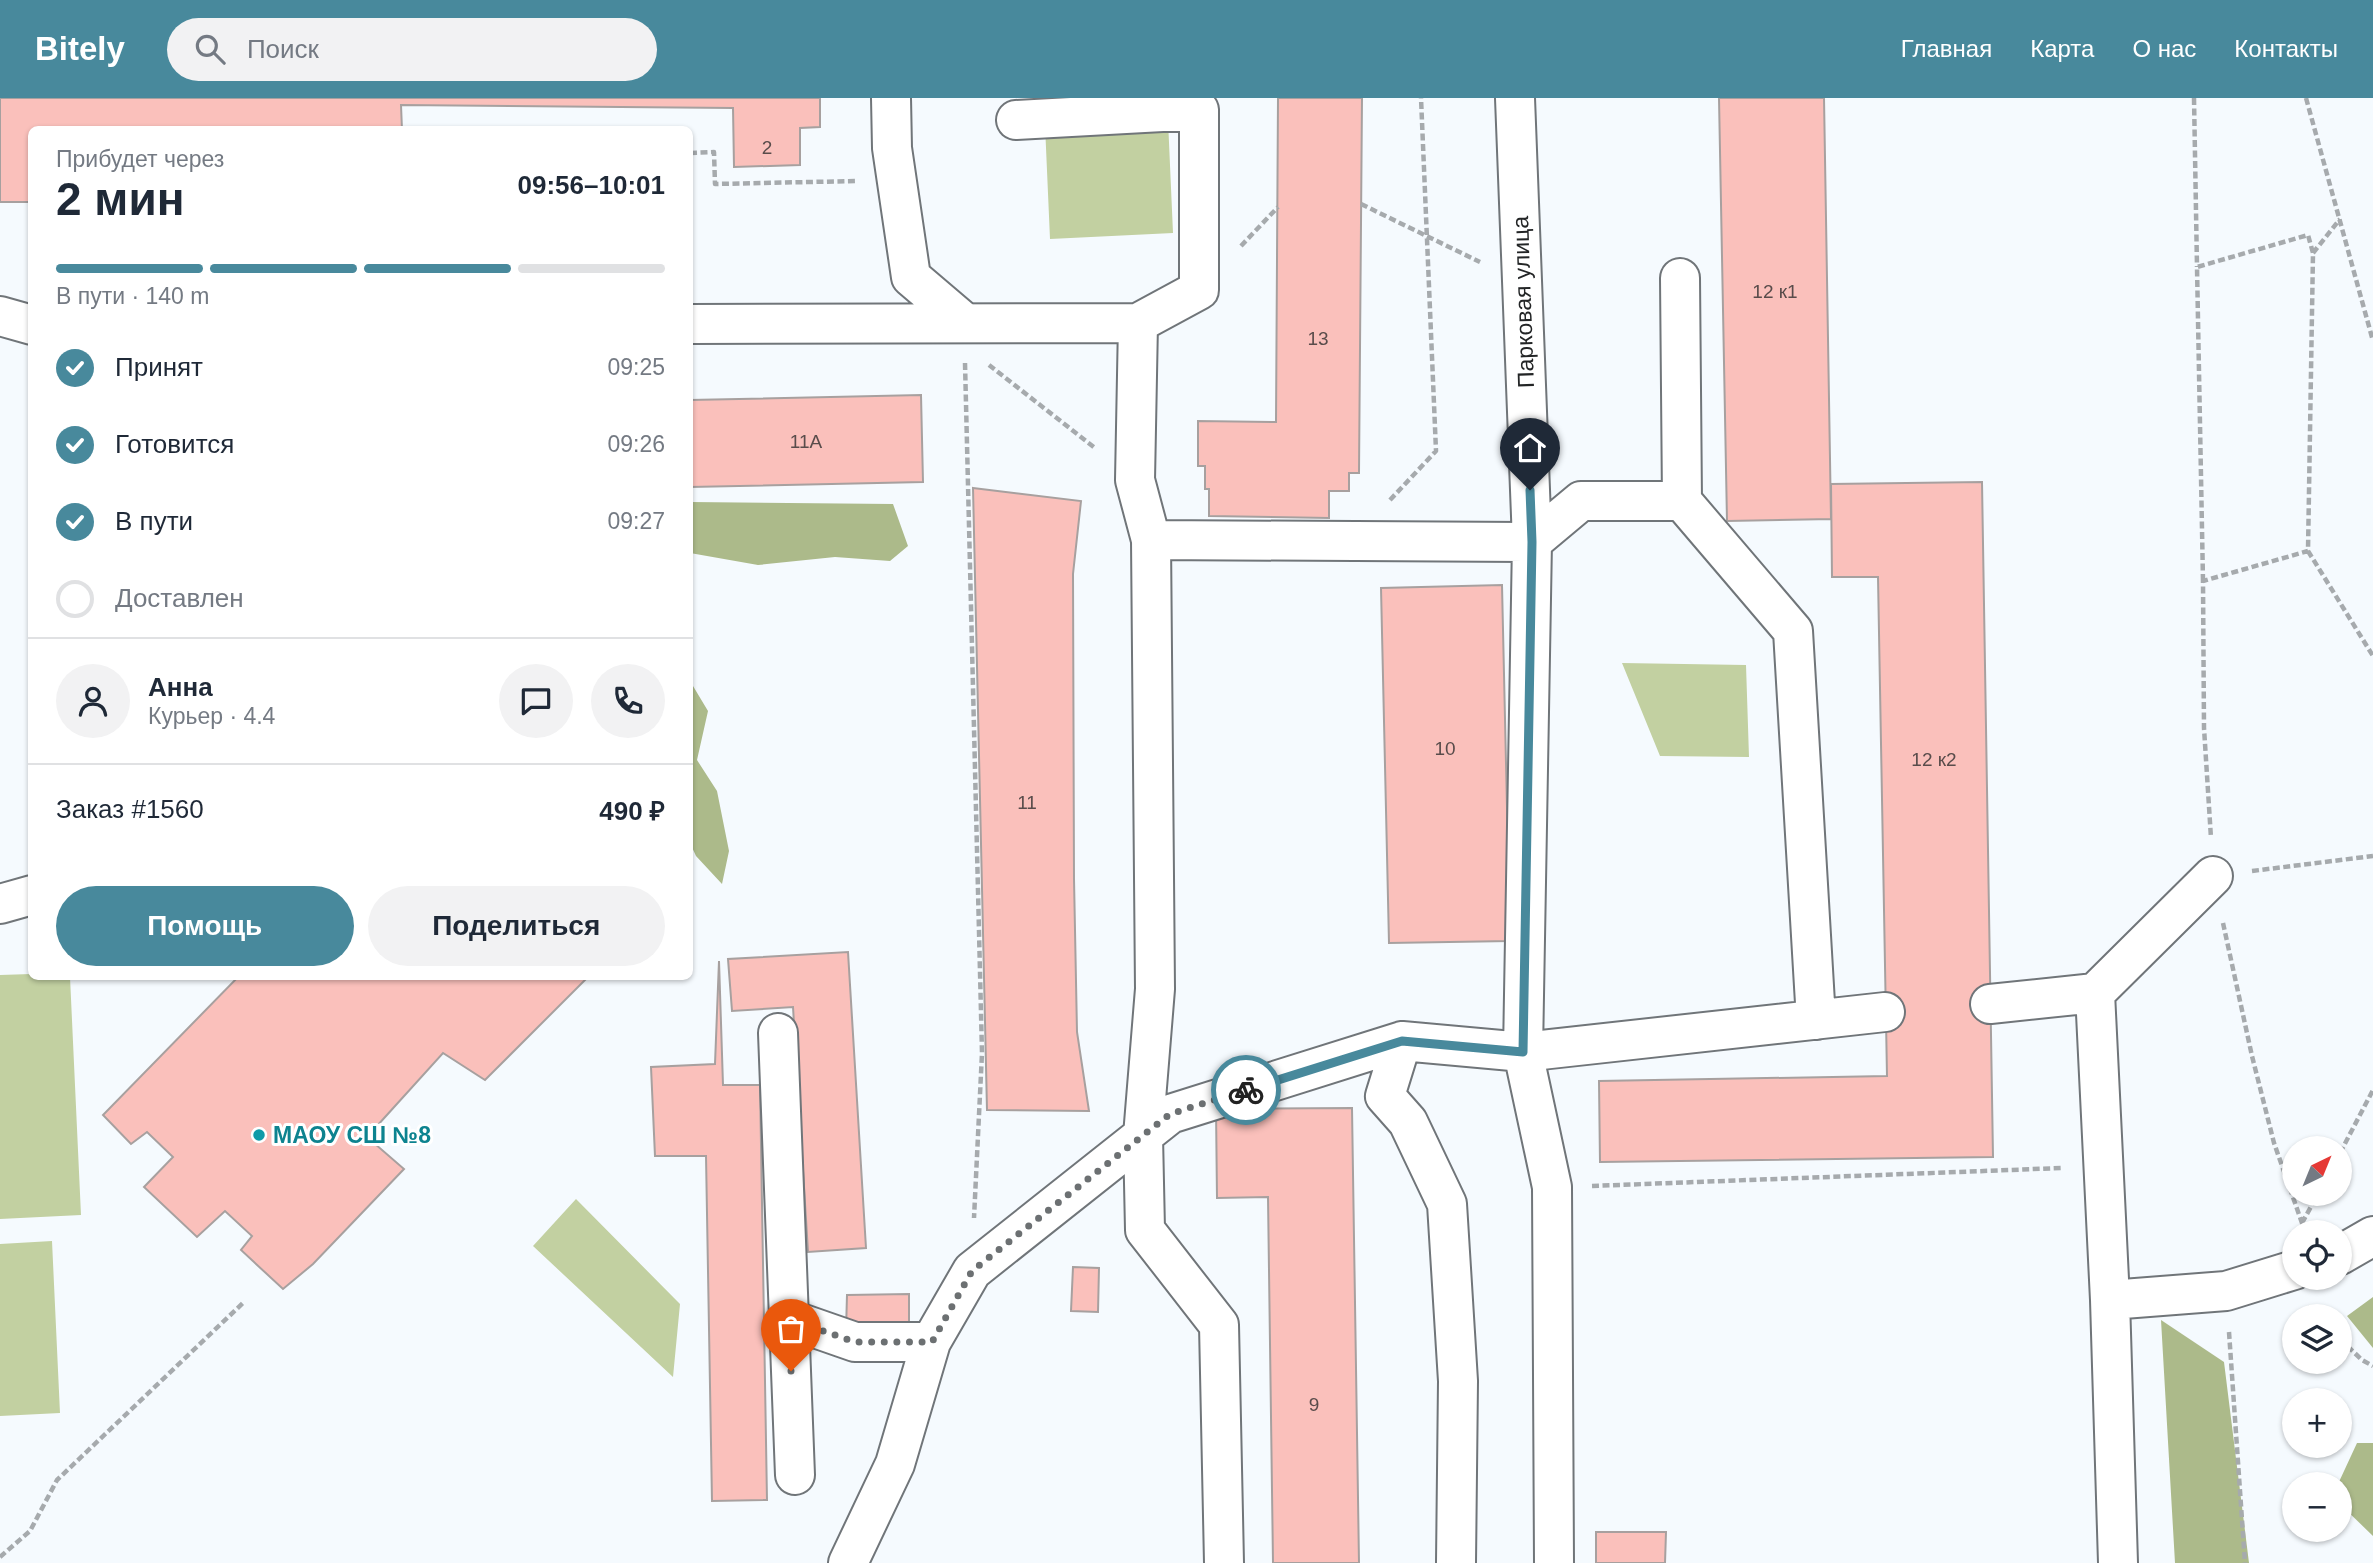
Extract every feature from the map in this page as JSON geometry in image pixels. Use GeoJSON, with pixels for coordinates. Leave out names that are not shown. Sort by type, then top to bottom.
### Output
{"type":"FeatureCollection","features":[{"type":"Feature","properties":{"kind":"street"},"geometry":{"type":"LineString","coordinates":[[891,98],[892,148],[911,277],[965,335]]}},
{"type":"Feature","properties":{"kind":"street","name":"Парковая улица"},"geometry":{"type":"LineString","coordinates":[[1515,98],[1532,542],[1523,1052],[1552,1187],[1554,1563]]}},
{"type":"Feature","properties":{"kind":"street"},"geometry":{"type":"LineString","coordinates":[[693,324],[965,335],[1138,323],[1199,290],[1199,110],[1016,120]]}},
{"type":"Feature","properties":{"kind":"street"},"geometry":{"type":"LineString","coordinates":[[1680,278],[1682,501],[1793,631],[1816,1020]]}},
{"type":"Feature","properties":{"kind":"street"},"geometry":{"type":"LineString","coordinates":[[0,316],[28,324]]}},
{"type":"Feature","properties":{"kind":"street"},"geometry":{"type":"LineString","coordinates":[[1138,323],[1135,480],[1151,540],[1155,989],[1143,1136],[1145,1230],[1219,1325],[1223,1563]]}},
{"type":"Feature","properties":{"kind":"street"},"geometry":{"type":"LineString","coordinates":[[1151,540],[1532,542],[1581,501],[1682,501]]}},
{"type":"Feature","properties":{"kind":"street"},"geometry":{"type":"LineString","coordinates":[[1990,1004],[2095,993],[2213,876]]}},
{"type":"Feature","properties":{"kind":"street"},"geometry":{"type":"LineString","coordinates":[[0,904],[28,896]]}},
{"type":"Feature","properties":{"kind":"street"},"geometry":{"type":"LineString","coordinates":[[2095,993],[2118,1563]]}},
{"type":"Feature","properties":{"kind":"street"},"geometry":{"type":"LineString","coordinates":[[848,1563],[895,1464],[932,1342],[972,1271],[1170,1114],[1402,1041],[1523,1052],[1885,1012]]}},
{"type":"Feature","properties":{"kind":"street"},"geometry":{"type":"LineString","coordinates":[[778,1033],[795,1475]]}},
{"type":"Feature","properties":{"kind":"street"},"geometry":{"type":"LineString","coordinates":[[1402,1041],[1385,1096],[1408,1122],[1447,1204],[1458,1381],[1456,1563]]}},
{"type":"Feature","properties":{"kind":"street"},"geometry":{"type":"LineString","coordinates":[[2352,1248],[2373,1236]]}},
{"type":"Feature","properties":{"kind":"street"},"geometry":{"type":"LineString","coordinates":[[2109,1300],[2282,1287]]}},
{"type":"Feature","properties":{"kind":"street"},"geometry":{"type":"LineString","coordinates":[[789,1319],[855,1342],[932,1342]]}},
{"type":"Feature","properties":{"kind":"path"},"geometry":{"type":"LineString","coordinates":[[1381,509],[1436,451],[1421,98]]}},
{"type":"Feature","properties":{"kind":"path"},"geometry":{"type":"LineString","coordinates":[[2194,98],[2204,728],[2213,876],[2258,1081],[2274,1143],[2301,1220]]}},
{"type":"Feature","properties":{"kind":"path"},"geometry":{"type":"LineString","coordinates":[[2306,98],[2373,341]]}},
{"type":"Feature","properties":{"kind":"path"},"geometry":{"type":"LineString","coordinates":[[693,153],[714,152],[715,184],[897,180]]}},
{"type":"Feature","properties":{"kind":"path"},"geometry":{"type":"LineString","coordinates":[[1361,204],[1522,282]]}},
{"type":"Feature","properties":{"kind":"path"},"geometry":{"type":"LineString","coordinates":[[2313,253],[2340,219]]}},
{"type":"Feature","properties":{"kind":"path"},"geometry":{"type":"LineString","coordinates":[[2197,267],[2308,236],[2313,253],[2308,551],[2373,656]]}},
{"type":"Feature","properties":{"kind":"path"},"geometry":{"type":"LineString","coordinates":[[965,335],[1135,480]]}},
{"type":"Feature","properties":{"kind":"path"},"geometry":{"type":"LineString","coordinates":[[965,335],[982,1053],[972,1271]]}},
{"type":"Feature","properties":{"kind":"path"},"geometry":{"type":"LineString","coordinates":[[2203,581],[2308,551]]}},
{"type":"Feature","properties":{"kind":"path"},"geometry":{"type":"LineString","coordinates":[[2213,876],[2373,856]]}},
{"type":"Feature","properties":{"kind":"path"},"geometry":{"type":"LineString","coordinates":[[2349,1136],[2373,1090]]}},
{"type":"Feature","properties":{"kind":"path"},"geometry":{"type":"LineString","coordinates":[[1552,1187],[2103,1167]]}},
{"type":"Feature","properties":{"kind":"path"},"geometry":{"type":"LineString","coordinates":[[2227,1291],[2245,1563]]}},
{"type":"Feature","properties":{"kind":"path"},"geometry":{"type":"LineString","coordinates":[[0,1557],[30,1531],[57,1480],[244,1302]]}},
{"type":"Feature","properties":{"kind":"path"},"geometry":{"type":"LineString","coordinates":[[2352,1351],[2373,1366]]}},
{"type":"Feature","properties":{"kind":"green space"},"geometry":{"type":"Polygon","coordinates":[[[1168,120],[1173,233],[1050,239],[1045,125],[1168,120]]]}},
{"type":"Feature","properties":{"kind":"green space"},"geometry":{"type":"Polygon","coordinates":[[[693,502],[893,504],[908,546],[890,561],[835,557],[758,565],[693,554],[693,502]]]}},
{"type":"Feature","properties":{"kind":"green space"},"geometry":{"type":"Polygon","coordinates":[[[1622,663],[1746,665],[1749,757],[1660,756],[1622,663]]]}},
{"type":"Feature","properties":{"kind":"green space"},"geometry":{"type":"Polygon","coordinates":[[[693,686],[708,711],[697,760],[717,791],[729,851],[722,884],[693,850],[693,686]]]}},
{"type":"Feature","properties":{"kind":"green space"},"geometry":{"type":"Polygon","coordinates":[[[28,974],[28,980],[70,980],[81,1215],[0,1219],[0,975],[28,974]]]}},
{"type":"Feature","properties":{"kind":"green space"},"geometry":{"type":"Polygon","coordinates":[[[576,1199],[680,1304],[673,1377],[533,1246],[576,1199]]]}},
{"type":"Feature","properties":{"kind":"green space"},"geometry":{"type":"Polygon","coordinates":[[[52,1241],[60,1413],[0,1416],[0,1244],[52,1241]]]}},
{"type":"Feature","properties":{"kind":"green space"},"geometry":{"type":"Polygon","coordinates":[[[2373,1297],[2373,1348],[2352,1322],[2352,1312],[2373,1297]]]}},
{"type":"Feature","properties":{"kind":"green space"},"geometry":{"type":"Polygon","coordinates":[[[2161,1320],[2224,1362],[2249,1563],[2175,1563],[2161,1320]]]}},
{"type":"Feature","properties":{"kind":"green space"},"geometry":{"type":"Polygon","coordinates":[[[2357,1443],[2373,1443],[2373,1536],[2352,1516],[2352,1472],[2344,1472],[2357,1443]]]}},
{"type":"Feature","properties":{"kind":"building"},"geometry":{"type":"Polygon","coordinates":[[[0,98],[820,98],[820,127],[800,128],[800,165],[734,167],[733,108],[401,105],[402,126],[28,126],[28,202],[0,202],[0,98]]]}},
{"type":"Feature","properties":{"kind":"building"},"geometry":{"type":"Polygon","coordinates":[[[1278,98],[1362,98],[1359,473],[1349,473],[1349,491],[1329,491],[1329,518],[1209,516],[1209,489],[1205,489],[1205,466],[1198,466],[1198,421],[1276,422],[1278,98]]]}},
{"type":"Feature","properties":{"kind":"building"},"geometry":{"type":"Polygon","coordinates":[[[1719,98],[1824,98],[1831,519],[1727,521],[1719,98]]]}},
{"type":"Feature","properties":{"kind":"building"},"geometry":{"type":"Polygon","coordinates":[[[921,395],[923,482],[693,487],[693,400],[921,395]]]}},
{"type":"Feature","properties":{"kind":"building"},"geometry":{"type":"Polygon","coordinates":[[[1982,482],[1993,1157],[1600,1162],[1599,1081],[1887,1076],[1878,577],[1832,577],[1831,484],[1982,482]]]}},
{"type":"Feature","properties":{"kind":"building"},"geometry":{"type":"Polygon","coordinates":[[[973,488],[1081,501],[1073,574],[1074,879],[1077,1032],[1089,1111],[987,1110],[973,488]]]}},
{"type":"Feature","properties":{"kind":"building"},"geometry":{"type":"Polygon","coordinates":[[[1502,585],[1510,941],[1389,943],[1381,588],[1502,585]]]}},
{"type":"Feature","properties":{"kind":"building"},"geometry":{"type":"Polygon","coordinates":[[[848,952],[866,1248],[808,1252],[793,1007],[732,1011],[728,959],[848,952]]]}},
{"type":"Feature","properties":{"kind":"building"},"geometry":{"type":"Polygon","coordinates":[[[719,961],[723,1085],[760,1085],[767,1500],[712,1501],[706,1156],[655,1156],[651,1067],[715,1064],[719,961]]]}},
{"type":"Feature","properties":{"kind":"building","name":"МАОУ СШ №8"},"geometry":{"type":"Polygon","coordinates":[[[235,980],[585,980],[485,1080],[443,1053],[367,1137],[404,1169],[313,1264],[283,1289],[241,1250],[252,1236],[225,1211],[197,1237],[144,1187],[173,1157],[147,1132],[131,1144],[103,1115],[235,980]]]}},
{"type":"Feature","properties":{"kind":"building"},"geometry":{"type":"Polygon","coordinates":[[[1352,1108],[1359,1563],[1273,1563],[1268,1197],[1217,1198],[1216,1109],[1352,1108]]]}},
{"type":"Feature","properties":{"kind":"building"},"geometry":{"type":"Polygon","coordinates":[[[1073,1267],[1099,1268],[1098,1312],[1071,1311],[1073,1267]]]}},
{"type":"Feature","properties":{"kind":"building"},"geometry":{"type":"Polygon","coordinates":[[[909,1294],[909,1330],[846,1331],[847,1295],[909,1294]]]}},
{"type":"Feature","properties":{"kind":"building"},"geometry":{"type":"Polygon","coordinates":[[[1596,1532],[1666,1532],[1665,1563],[1596,1563],[1596,1532]]]}},
{"type":"Feature","properties":{"kind":"way so far"},"geometry":{"type":"LineString","coordinates":[[791,1371],[789,1319],[855,1342],[932,1342],[972,1271],[1170,1114],[1246,1090]]}},
{"type":"Feature","properties":{"kind":"place","name":"МАОУ СШ №8"},"geometry":{"type":"Point","coordinates":[259,1135]}},
{"type":"Feature","properties":{"kind":"route"},"geometry":{"type":"LineString","coordinates":[[1246,1090],[1402,1041],[1523,1052],[1532,542],[1530,490]]}}]}
